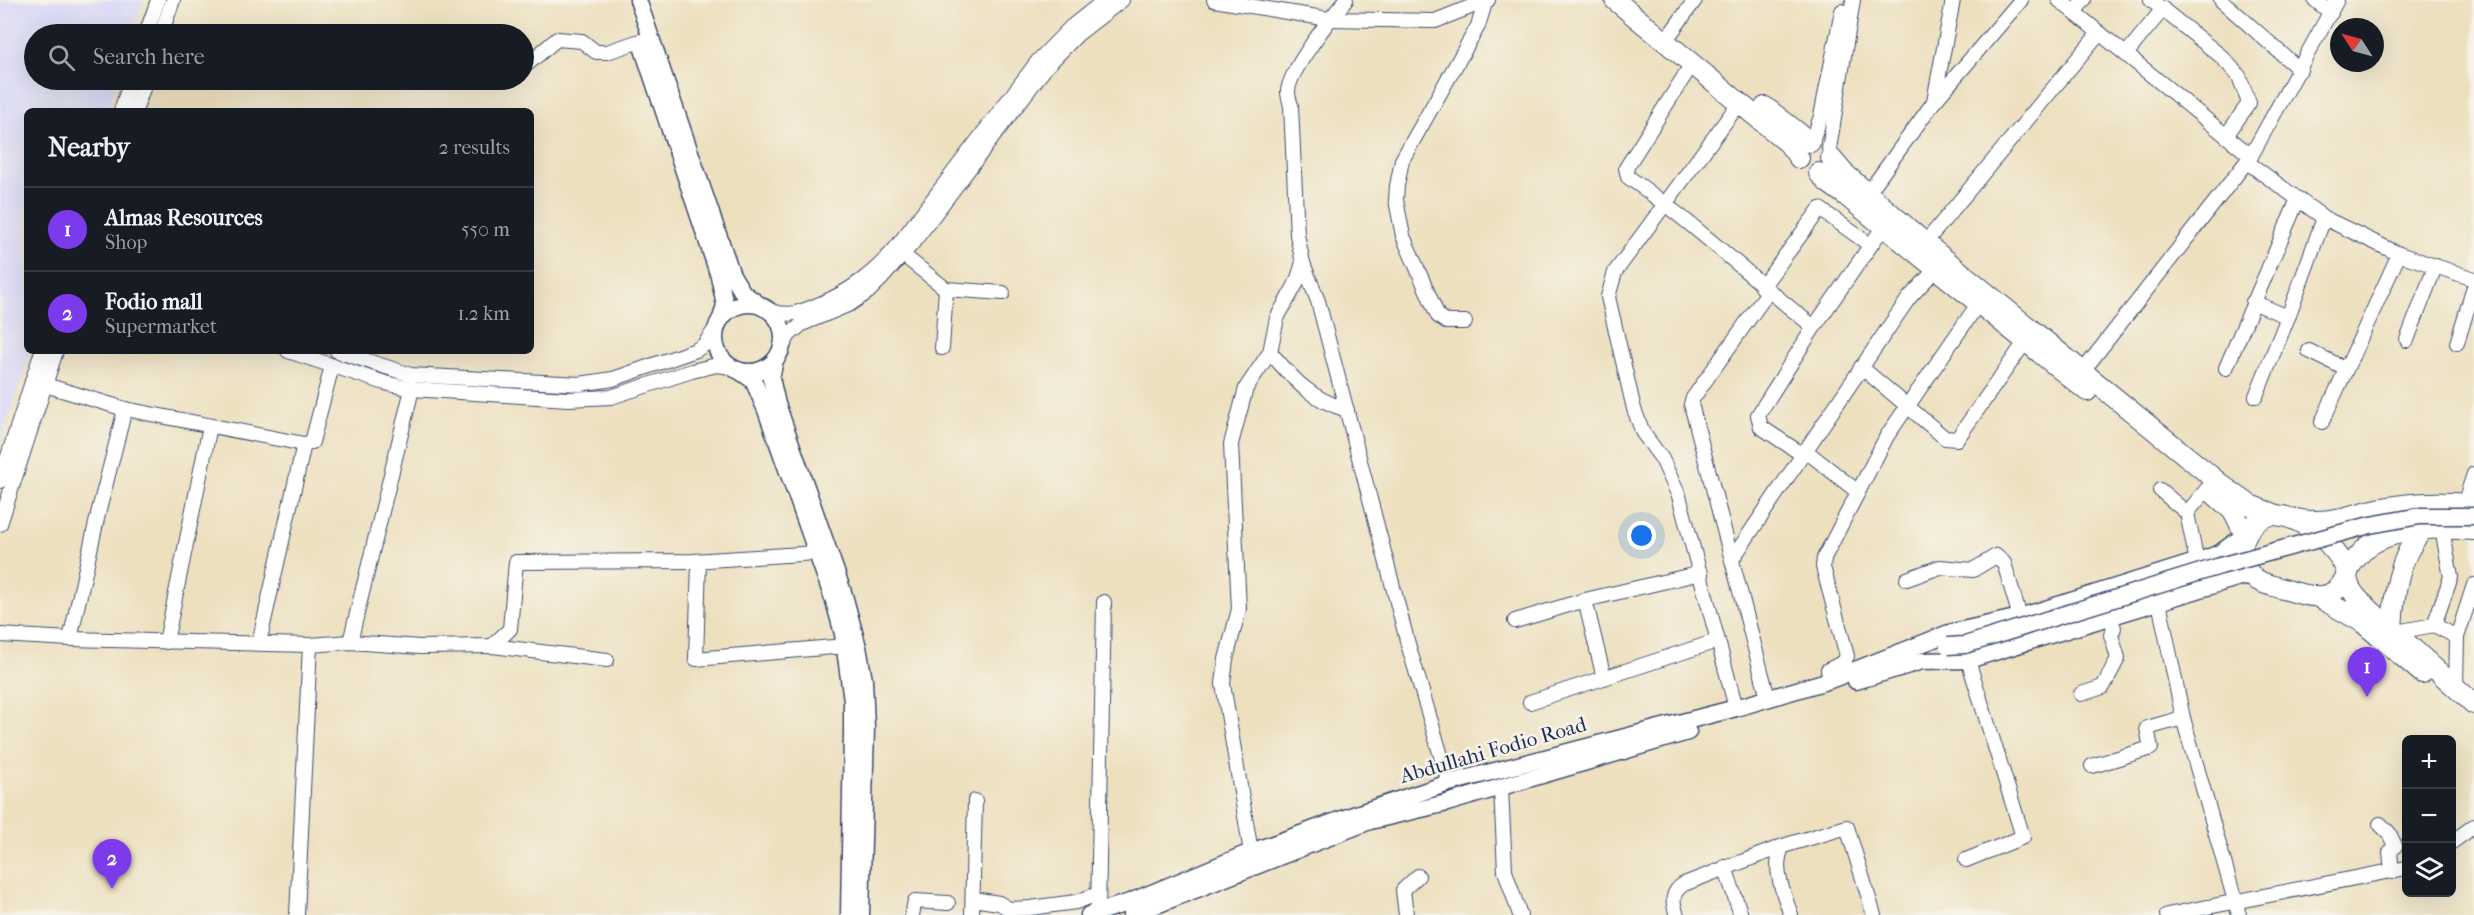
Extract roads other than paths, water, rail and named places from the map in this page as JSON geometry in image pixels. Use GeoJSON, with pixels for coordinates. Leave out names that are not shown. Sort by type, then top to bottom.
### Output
{"type":"FeatureCollection","features":[{"type":"Feature","properties":{"kind":"highway"},"geometry":{"type":"LineString","coordinates":[[1615,0],[1788,143],[1816,150],[1828,168],[1819,173],[1827,182],[2207,489],[2234,512],[2245,535]]}},
{"type":"Feature","properties":{"kind":"highway"},"geometry":{"type":"LineString","coordinates":[[1631,0],[2233,494],[2257,509],[2323,522],[2406,505],[2471,508]]}},
{"type":"Feature","properties":{"kind":"highway"},"geometry":{"type":"LineString","coordinates":[[2474,704],[2355,596],[2348,583],[2341,558],[2329,545],[2309,530],[2281,515],[2258,520],[2245,535],[2242,556],[2247,569],[2254,578],[2301,594],[2318,597],[2362,622],[2474,720]]}},
{"type":"Feature","properties":{"kind":"highway"},"geometry":{"type":"LineString","coordinates":[[2394,630],[2397,578],[2405,558],[2432,530]]}},
{"type":"Feature","properties":{"kind":"highway"},"geometry":{"type":"LineString","coordinates":[[2318,597],[2337,590],[2370,544],[2398,534],[2432,530],[2474,530]]}},
{"type":"Feature","properties":{"kind":"main road"},"geometry":{"type":"LineString","coordinates":[[627,0],[719,276],[724,305],[716,337],[717,348],[723,359],[753,380],[761,396],[834,601],[845,646],[852,701],[849,915]]}},
{"type":"Feature","properties":{"kind":"main road"},"geometry":{"type":"LineString","coordinates":[[638,0],[732,276],[743,293],[768,309],[782,327],[771,378],[777,404],[844,595],[864,680],[866,727],[861,915]]}},
{"type":"Feature","properties":{"kind":"main road"},"geometry":{"type":"LineString","coordinates":[[720,322],[736,307],[746,304],[768,309]]}},
{"type":"Feature","properties":{"kind":"main road"},"geometry":{"type":"LineString","coordinates":[[735,368],[758,371],[778,353]]}},
{"type":"Feature","properties":{"kind":"main road"},"geometry":{"type":"LineString","coordinates":[[1919,654],[1948,646],[1965,645],[2230,563],[2387,520],[2471,508]]}},
{"type":"Feature","properties":{"kind":"main road"},"geometry":{"type":"LineString","coordinates":[[1919,654],[1949,633],[2020,617],[2197,562],[2220,553],[2245,535]]}},
{"type":"Feature","properties":{"kind":"main road"},"geometry":{"type":"LineString","coordinates":[[1919,654],[1968,660],[2240,577],[2254,578]]}},
{"type":"Feature","properties":{"kind":"main road","name":"Abdullahi Fodio Road"},"geometry":{"type":"LineString","coordinates":[[1094,913],[1130,902],[1251,852],[1449,783],[1736,708],[1919,654]]}},
{"type":"Feature","properties":{"kind":"main road","name":"Abdullahi Fodio Road"},"geometry":{"type":"LineString","coordinates":[[1131,915],[1370,820],[1501,788],[1919,654]]}},
{"type":"Feature","properties":{"kind":"street"},"geometry":{"type":"LineString","coordinates":[[150,24],[158,0]]}},
{"type":"Feature","properties":{"kind":"street"},"geometry":{"type":"LineString","coordinates":[[165,24],[173,0]]}},
{"type":"Feature","properties":{"kind":"street"},"geometry":{"type":"LineString","coordinates":[[768,309],[787,316],[799,313],[843,294],[875,270],[895,249],[1038,61],[1071,27],[1105,0]]}},
{"type":"Feature","properties":{"kind":"street"},"geometry":{"type":"LineString","coordinates":[[778,353],[789,335],[802,324],[834,311],[868,292],[903,255],[1046,67],[1078,34],[1122,0]]}},
{"type":"Feature","properties":{"kind":"street"},"geometry":{"type":"LineString","coordinates":[[1214,0],[1329,19],[1435,21],[1487,1]]}},
{"type":"Feature","properties":{"kind":"street"},"geometry":{"type":"LineString","coordinates":[[1346,0],[1329,19],[1298,67],[1288,91],[1291,106],[1297,235],[1303,263],[1318,300],[1408,644],[1449,783]]}},
{"type":"Feature","properties":{"kind":"street"},"geometry":{"type":"LineString","coordinates":[[1671,33],[1695,0]]}},
{"type":"Feature","properties":{"kind":"street"},"geometry":{"type":"LineString","coordinates":[[1816,150],[1844,0]]}},
{"type":"Feature","properties":{"kind":"street"},"geometry":{"type":"LineString","coordinates":[[1816,150],[1853,0]]}},
{"type":"Feature","properties":{"kind":"street"},"geometry":{"type":"LineString","coordinates":[[1933,103],[1953,0]]}},
{"type":"Feature","properties":{"kind":"street"},"geometry":{"type":"LineString","coordinates":[[1868,193],[1933,103],[2021,0]]}},
{"type":"Feature","properties":{"kind":"street"},"geometry":{"type":"LineString","coordinates":[[2059,0],[2226,136],[2249,159],[2324,218],[2399,254],[2474,279]]}},
{"type":"Feature","properties":{"kind":"street"},"geometry":{"type":"LineString","coordinates":[[2074,12],[2084,0]]}},
{"type":"Feature","properties":{"kind":"street"},"geometry":{"type":"LineString","coordinates":[[2151,0],[2222,57],[2239,76],[2249,103],[2226,136]]}},
{"type":"Feature","properties":{"kind":"street"},"geometry":{"type":"LineString","coordinates":[[2221,0],[2300,70]]}},
{"type":"Feature","properties":{"kind":"street"},"geometry":{"type":"LineString","coordinates":[[2315,0],[2331,13]]}},
{"type":"Feature","properties":{"kind":"street"},"geometry":{"type":"LineString","coordinates":[[2083,371],[2249,159],[2337,0]]}},
{"type":"Feature","properties":{"kind":"street"},"geometry":{"type":"LineString","coordinates":[[1465,322],[1446,322],[1438,316],[1403,236],[1396,200],[1402,160],[1478,26],[1487,1]]}},
{"type":"Feature","properties":{"kind":"street"},"geometry":{"type":"LineString","coordinates":[[2126,54],[2163,9]]}},
{"type":"Feature","properties":{"kind":"street"},"geometry":{"type":"LineString","coordinates":[[1925,243],[2099,33]]}},
{"type":"Feature","properties":{"kind":"street"},"geometry":{"type":"LineString","coordinates":[[534,59],[557,39],[582,41],[596,52],[607,52],[640,41]]}},
{"type":"Feature","properties":{"kind":"street"},"geometry":{"type":"LineString","coordinates":[[1692,64],[1626,168],[1628,177],[1665,203],[1765,289],[1814,327]]}},
{"type":"Feature","properties":{"kind":"street"},"geometry":{"type":"LineString","coordinates":[[122,108],[128,90]]}},
{"type":"Feature","properties":{"kind":"street"},"geometry":{"type":"LineString","coordinates":[[136,108],[142,90]]}},
{"type":"Feature","properties":{"kind":"street"},"geometry":{"type":"LineString","coordinates":[[1736,708],[1701,573],[1673,481],[1638,422],[1608,297],[1615,272],[1740,102]]}},
{"type":"Feature","properties":{"kind":"street"},"geometry":{"type":"LineString","coordinates":[[2226,368],[2298,199]]}},
{"type":"Feature","properties":{"kind":"street"},"geometry":{"type":"LineString","coordinates":[[1768,698],[1691,404],[1820,209],[1870,244]]}},
{"type":"Feature","properties":{"kind":"street"},"geometry":{"type":"LineString","coordinates":[[2256,396],[2324,218]]}},
{"type":"Feature","properties":{"kind":"street"},"geometry":{"type":"LineString","coordinates":[[1858,492],[1804,453],[1761,427],[1758,415],[1814,327],[1884,226]]}},
{"type":"Feature","properties":{"kind":"street"},"geometry":{"type":"LineString","coordinates":[[2322,422],[2399,254]]}},
{"type":"Feature","properties":{"kind":"street"},"geometry":{"type":"LineString","coordinates":[[903,255],[946,289],[1003,293]]}},
{"type":"Feature","properties":{"kind":"street"},"geometry":{"type":"LineString","coordinates":[[1251,852],[1223,684],[1226,659],[1239,609],[1231,444],[1246,388],[1270,352],[1277,318],[1296,284],[1303,263]]}},
{"type":"Feature","properties":{"kind":"street"},"geometry":{"type":"LineString","coordinates":[[2407,340],[2435,267]]}},
{"type":"Feature","properties":{"kind":"street"},"geometry":{"type":"LineString","coordinates":[[1733,558],[1909,298],[1936,269]]}},
{"type":"Feature","properties":{"kind":"street"},"geometry":{"type":"LineString","coordinates":[[2457,343],[2474,287]]}},
{"type":"Feature","properties":{"kind":"street"},"geometry":{"type":"LineString","coordinates":[[942,348],[946,289]]}},
{"type":"Feature","properties":{"kind":"street"},"geometry":{"type":"LineString","coordinates":[[2253,302],[2288,317]]}},
{"type":"Feature","properties":{"kind":"street"},"geometry":{"type":"LineString","coordinates":[[1830,680],[1828,670],[1844,662],[1847,656],[1822,563],[1887,436],[1978,304]]}},
{"type":"Feature","properties":{"kind":"street"},"geometry":{"type":"LineString","coordinates":[[346,354],[411,375],[580,384],[613,379],[696,350],[704,345],[720,322]]}},
{"type":"Feature","properties":{"kind":"street"},"geometry":{"type":"LineString","coordinates":[[1861,367],[1945,438],[1957,439],[2025,342]]}},
{"type":"Feature","properties":{"kind":"street"},"geometry":{"type":"LineString","coordinates":[[2309,351],[2346,369]]}},
{"type":"Feature","properties":{"kind":"street"},"geometry":{"type":"LineString","coordinates":[[1270,352],[1294,381],[1325,403],[1347,410]]}},
{"type":"Feature","properties":{"kind":"street"},"geometry":{"type":"LineString","coordinates":[[0,524],[39,383],[42,354]]}},
{"type":"Feature","properties":{"kind":"street"},"geometry":{"type":"LineString","coordinates":[[0,481],[39,383],[54,354]]}},
{"type":"Feature","properties":{"kind":"street"},"geometry":{"type":"LineString","coordinates":[[297,354],[385,383],[435,392],[582,399],[611,397],[708,367],[735,368]]}},
{"type":"Feature","properties":{"kind":"street"},"geometry":{"type":"LineString","coordinates":[[39,383],[125,409],[304,444],[312,442],[332,366]]}},
{"type":"Feature","properties":{"kind":"street"},"geometry":{"type":"LineString","coordinates":[[350,642],[412,388]]}},
{"type":"Feature","properties":{"kind":"street"},"geometry":{"type":"LineString","coordinates":[[70,639],[125,409]]}},
{"type":"Feature","properties":{"kind":"street"},"geometry":{"type":"LineString","coordinates":[[166,642],[210,426]]}},
{"type":"Feature","properties":{"kind":"street"},"geometry":{"type":"LineString","coordinates":[[260,643],[304,444]]}},
{"type":"Feature","properties":{"kind":"street"},"geometry":{"type":"LineString","coordinates":[[2471,508],[2474,474]]}},
{"type":"Feature","properties":{"kind":"street"},"geometry":{"type":"LineString","coordinates":[[2187,513],[2207,489]]}},
{"type":"Feature","properties":{"kind":"street"},"geometry":{"type":"LineString","coordinates":[[2160,490],[2187,513],[2197,562]]}},
{"type":"Feature","properties":{"kind":"street"},"geometry":{"type":"LineString","coordinates":[[2432,530],[2451,577],[2434,625]]}},
{"type":"Feature","properties":{"kind":"street"},"geometry":{"type":"LineString","coordinates":[[492,646],[510,629],[516,562],[699,561],[816,553]]}},
{"type":"Feature","properties":{"kind":"street"},"geometry":{"type":"LineString","coordinates":[[1907,579],[1940,567],[1973,570],[1996,556],[2004,563],[2020,617]]}},
{"type":"Feature","properties":{"kind":"street"},"geometry":{"type":"LineString","coordinates":[[699,561],[696,659],[845,646]]}},
{"type":"Feature","properties":{"kind":"street"},"geometry":{"type":"LineString","coordinates":[[1515,621],[1585,600],[1701,573]]}},
{"type":"Feature","properties":{"kind":"street"},"geometry":{"type":"LineString","coordinates":[[2451,577],[2474,584],[2457,637],[2456,687]]}},
{"type":"Feature","properties":{"kind":"street"},"geometry":{"type":"LineString","coordinates":[[1585,600],[1604,678]]}},
{"type":"Feature","properties":{"kind":"street"},"geometry":{"type":"LineString","coordinates":[[1094,913],[1098,894],[1104,602]]}},
{"type":"Feature","properties":{"kind":"street"},"geometry":{"type":"LineString","coordinates":[[2159,602],[2183,718],[2238,909]]}},
{"type":"Feature","properties":{"kind":"street"},"geometry":{"type":"LineString","coordinates":[[2081,694],[2103,687],[2118,658],[2111,635],[2114,628],[2110,616]]}},
{"type":"Feature","properties":{"kind":"street"},"geometry":{"type":"LineString","coordinates":[[2394,630],[2434,625],[2457,637]]}},
{"type":"Feature","properties":{"kind":"street"},"geometry":{"type":"LineString","coordinates":[[0,635],[166,642],[310,645],[350,642],[420,647],[492,646],[607,660]]}},
{"type":"Feature","properties":{"kind":"street"},"geometry":{"type":"LineString","coordinates":[[1530,702],[1717,641]]}},
{"type":"Feature","properties":{"kind":"street"},"geometry":{"type":"LineString","coordinates":[[297,915],[310,645]]}},
{"type":"Feature","properties":{"kind":"street"},"geometry":{"type":"LineString","coordinates":[[1966,860],[2023,837],[1968,660]]}},
{"type":"Feature","properties":{"kind":"street"},"geometry":{"type":"LineString","coordinates":[[2092,766],[2151,748],[2147,728],[2183,718]]}},
{"type":"Feature","properties":{"kind":"street"},"geometry":{"type":"LineString","coordinates":[[1501,788],[1505,871],[1520,915]]}},
{"type":"Feature","properties":{"kind":"street"},"geometry":{"type":"LineString","coordinates":[[972,915],[975,801]]}},
{"type":"Feature","properties":{"kind":"street"},"geometry":{"type":"LineString","coordinates":[[2380,824],[2389,833],[2395,846],[2390,852],[2392,872]]}},
{"type":"Feature","properties":{"kind":"street"},"geometry":{"type":"LineString","coordinates":[[2456,839],[2474,826]]}},
{"type":"Feature","properties":{"kind":"street"},"geometry":{"type":"LineString","coordinates":[[1677,915],[1673,901],[1675,892],[1680,886],[1783,846],[1846,827],[1874,915]]}},
{"type":"Feature","properties":{"kind":"street"},"geometry":{"type":"LineString","coordinates":[[1783,846],[1777,865],[1791,915]]}},
{"type":"Feature","properties":{"kind":"street"},"geometry":{"type":"LineString","coordinates":[[1725,867],[1741,915]]}},
{"type":"Feature","properties":{"kind":"street"},"geometry":{"type":"LineString","coordinates":[[2167,915],[2238,909],[2402,869]]}},
{"type":"Feature","properties":{"kind":"street"},"geometry":{"type":"LineString","coordinates":[[1406,915],[1403,890],[1418,876]]}},
{"type":"Feature","properties":{"kind":"street"},"geometry":{"type":"LineString","coordinates":[[973,899],[999,903],[1009,909],[1076,902],[1098,894]]}},
{"type":"Feature","properties":{"kind":"street"},"geometry":{"type":"LineString","coordinates":[[912,915],[915,901],[948,903]]}},
{"type":"Feature","properties":{"kind":"place","name":"Almas Resources"},"geometry":{"type":"Point","coordinates":[2367,697]}},
{"type":"Feature","properties":{"kind":"place","name":"Fodio mall"},"geometry":{"type":"Point","coordinates":[112,889]}}]}
